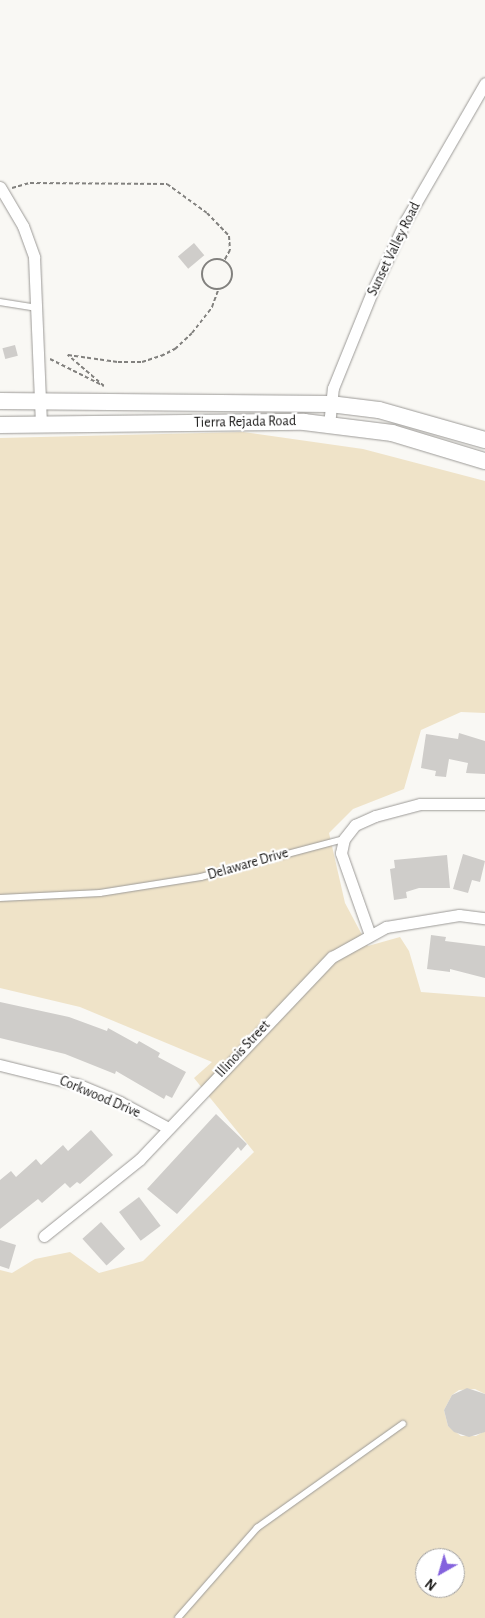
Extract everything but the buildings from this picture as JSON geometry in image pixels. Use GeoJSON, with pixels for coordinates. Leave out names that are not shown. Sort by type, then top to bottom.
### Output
{"type":"FeatureCollection","features":[{"type":"Feature","properties":{"kind":"main road","name":"Tierra Rejada Road"},"geometry":{"type":"LineString","coordinates":[[0,401],[330,404],[379,410],[485,440]]}},
{"type":"Feature","properties":{"kind":"main road","name":"Tierra Rejada Road"},"geometry":{"type":"LineString","coordinates":[[0,425],[304,422],[392,433],[485,461]]}},
{"type":"Feature","properties":{"kind":"street","name":"Sunset Valley Road"},"geometry":{"type":"LineString","coordinates":[[329,424],[330,404],[344,357],[406,220],[485,83]]}},
{"type":"Feature","properties":{"kind":"street"},"geometry":{"type":"LineString","coordinates":[[2,190],[23,226],[34,257],[38,309],[41,424]]}},
{"type":"Feature","properties":{"kind":"street","name":"Delaware Drive"},"geometry":{"type":"LineString","coordinates":[[344,839],[355,825],[420,804],[485,804]]}},
{"type":"Feature","properties":{"kind":"street"},"geometry":{"type":"LineString","coordinates":[[344,839],[341,853],[370,935]]}},
{"type":"Feature","properties":{"kind":"street","name":"Illinois Street"},"geometry":{"type":"LineString","coordinates":[[44,1236],[140,1160],[308,980],[332,958],[386,927],[459,915],[485,918]]}},
{"type":"Feature","properties":{"kind":"street","name":"Corkwood Drive"},"geometry":{"type":"LineString","coordinates":[[0,1065],[77,1084],[168,1128]]}},
{"type":"Feature","properties":{"kind":"lane"},"geometry":{"type":"LineString","coordinates":[[0,302],[38,309]]}},
{"type":"Feature","properties":{"kind":"lane","name":"Delaware Drive"},"geometry":{"type":"LineString","coordinates":[[0,898],[100,893],[201,877],[344,839]]}},
{"type":"Feature","properties":{"kind":"lane"},"geometry":{"type":"LineString","coordinates":[[178,1618],[257,1528],[403,1424]]}},
{"type":"Feature","properties":{"kind":"path"},"geometry":{"type":"LineString","coordinates":[[2,190],[30,183],[167,184],[207,213],[229,236],[230,250],[224,261]]}},
{"type":"Feature","properties":{"kind":"path"},"geometry":{"type":"LineString","coordinates":[[212,260],[224,261],[232,275],[228,284],[219,288],[206,284],[202,270],[212,260]]}},
{"type":"Feature","properties":{"kind":"path"},"geometry":{"type":"LineString","coordinates":[[39,354],[104,386],[68,355],[126,362],[142,362],[161,356],[174,349],[192,333],[212,307],[219,288]]}},
{"type":"Feature","properties":{"kind":"shaded area"},"geometry":{"type":"Polygon","coordinates":[[[243,432],[363,449],[485,481],[485,713],[461,712],[421,730],[404,789],[353,809],[329,833],[345,903],[368,946],[400,937],[409,951],[421,992],[485,997],[485,1394],[475,1389],[459,1390],[452,1395],[444,1410],[448,1426],[461,1436],[476,1436],[485,1431],[485,1618],[0,1618],[0,1270],[12,1273],[35,1259],[70,1252],[99,1273],[143,1261],[254,1152],[194,1078],[212,1062],[80,1007],[0,988],[0,438],[243,432]]]}}]}
